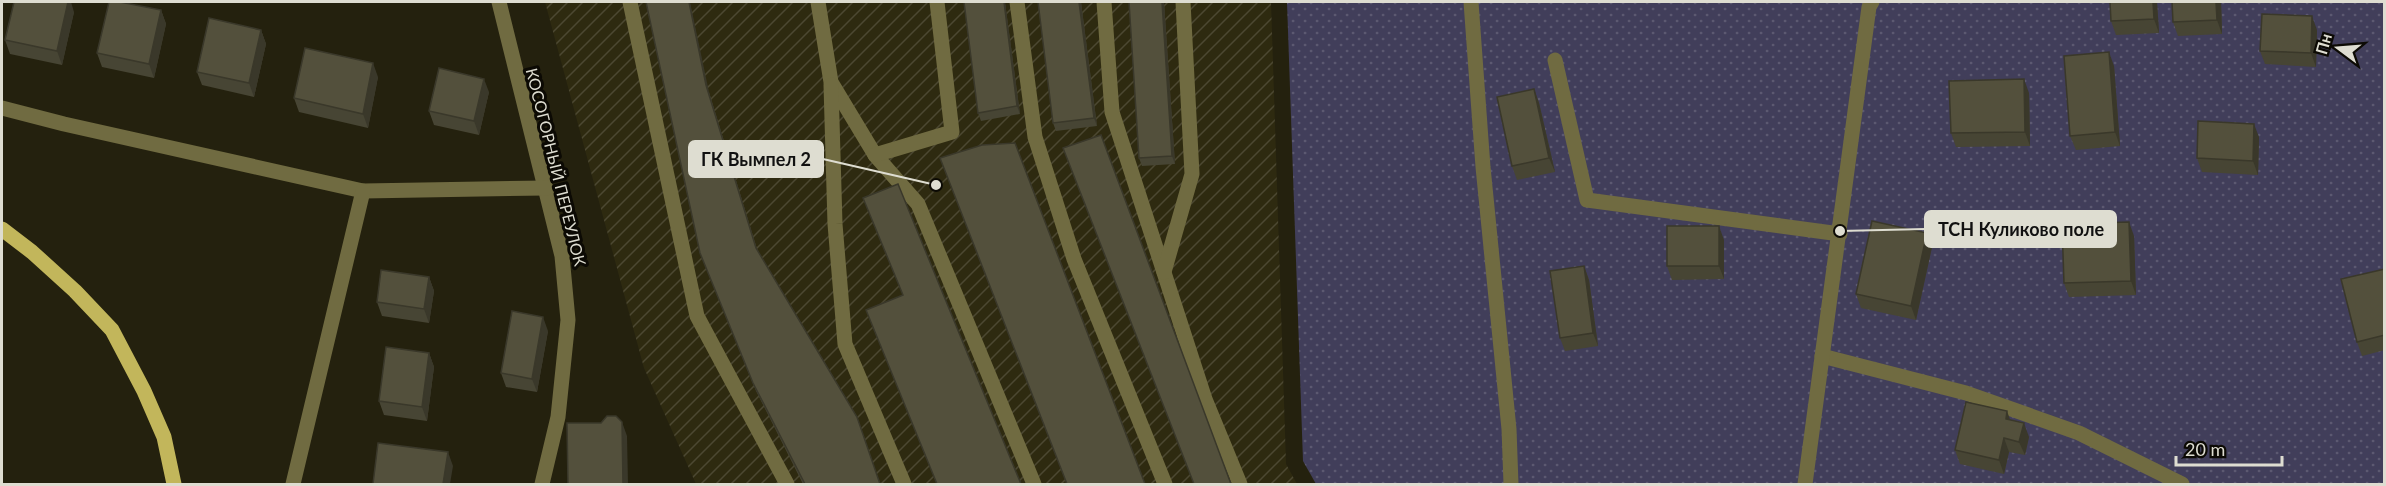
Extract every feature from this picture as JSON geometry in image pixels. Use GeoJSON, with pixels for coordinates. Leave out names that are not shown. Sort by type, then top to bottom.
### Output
{"type":"FeatureCollection","features":[{"type":"Feature","properties":{"kind":"main road"},"geometry":{"type":"LineString","coordinates":[[2,229],[32,252],[75,291],[112,330],[144,391],[164,437],[174,484]]}},
{"type":"Feature","properties":{"kind":"street","name":"КОСОГОРНЫЙ ПЕРЕУЛОК"},"geometry":{"type":"LineString","coordinates":[[499,2],[562,256],[568,320],[558,417],[542,484]]}},
{"type":"Feature","properties":{"kind":"street"},"geometry":{"type":"LineString","coordinates":[[630,2],[697,316],[787,484]]}},
{"type":"Feature","properties":{"kind":"street"},"geometry":{"type":"LineString","coordinates":[[818,2],[831,82],[835,225],[845,344],[904,484]]}},
{"type":"Feature","properties":{"kind":"street"},"geometry":{"type":"LineString","coordinates":[[875,155],[952,132],[937,2]]}},
{"type":"Feature","properties":{"kind":"street"},"geometry":{"type":"LineString","coordinates":[[1017,2],[1035,138],[1074,258],[1165,484]]}},
{"type":"Feature","properties":{"kind":"street"},"geometry":{"type":"LineString","coordinates":[[1104,2],[1112,112],[1205,399],[1240,484]]}},
{"type":"Feature","properties":{"kind":"street"},"geometry":{"type":"LineString","coordinates":[[1164,272],[1192,174],[1183,2]]}},
{"type":"Feature","properties":{"kind":"street"},"geometry":{"type":"LineString","coordinates":[[1471,2],[1483,167],[1509,429],[1511,484]]}},
{"type":"Feature","properties":{"kind":"street"},"geometry":{"type":"LineString","coordinates":[[1805,484],[1869,7],[1872,2]]}},
{"type":"Feature","properties":{"kind":"street"},"geometry":{"type":"LineString","coordinates":[[1555,60],[1587,200],[1840,234]]}},
{"type":"Feature","properties":{"kind":"street"},"geometry":{"type":"LineString","coordinates":[[831,82],[875,155],[918,204],[1034,484]]}},
{"type":"Feature","properties":{"kind":"street"},"geometry":{"type":"LineString","coordinates":[[2,108],[363,190],[546,188]]}},
{"type":"Feature","properties":{"kind":"street"},"geometry":{"type":"LineString","coordinates":[[293,484],[363,190]]}},
{"type":"Feature","properties":{"kind":"street"},"geometry":{"type":"LineString","coordinates":[[1822,356],[1966,393],[2079,433],[2182,484]]}},
{"type":"Feature","properties":{"kind":"shaded area"},"geometry":{"type":"Polygon","coordinates":[[[545,2],[1271,2],[1286,464],[1297,484],[696,484],[644,368],[545,2]]]}},
{"type":"Feature","properties":{"kind":"shaded area"},"geometry":{"type":"Polygon","coordinates":[[[1287,2],[2384,2],[2384,484],[1316,484],[1303,461],[1287,2]]]}},
{"type":"Feature","properties":{"kind":"building"},"geometry":{"type":"Polygon","coordinates":[[[14,2],[68,2],[57,51],[5,40],[14,2]]]}},
{"type":"Feature","properties":{"kind":"building"},"geometry":{"type":"Polygon","coordinates":[[[109,2],[161,10],[149,64],[97,53],[109,2]]]}},
{"type":"Feature","properties":{"kind":"building"},"geometry":{"type":"Polygon","coordinates":[[[646,2],[689,2],[706,85],[756,248],[857,417],[880,484],[805,484],[753,383],[700,253],[646,2]]]}},
{"type":"Feature","properties":{"kind":"building"},"geometry":{"type":"Polygon","coordinates":[[[964,2],[1004,2],[1017,106],[978,113],[964,2]]]}},
{"type":"Feature","properties":{"kind":"building"},"geometry":{"type":"Polygon","coordinates":[[[1038,2],[1079,2],[1094,118],[1053,123],[1038,2]]]}},
{"type":"Feature","properties":{"kind":"building"},"geometry":{"type":"Polygon","coordinates":[[[1129,2],[1162,2],[1172,156],[1139,158],[1129,2]]]}},
{"type":"Feature","properties":{"kind":"building"},"geometry":{"type":"Polygon","coordinates":[[[2110,2],[2153,2],[2154,19],[2111,21],[2110,2]]]}},
{"type":"Feature","properties":{"kind":"building"},"geometry":{"type":"Polygon","coordinates":[[[2172,2],[2216,2],[2217,20],[2173,22],[2172,2]]]}},
{"type":"Feature","properties":{"kind":"building"},"geometry":{"type":"Polygon","coordinates":[[[2262,14],[2312,16],[2311,53],[2260,51],[2262,14]]]}},
{"type":"Feature","properties":{"kind":"building"},"geometry":{"type":"Polygon","coordinates":[[[209,18],[261,30],[249,83],[197,72],[209,18]]]}},
{"type":"Feature","properties":{"kind":"building"},"geometry":{"type":"Polygon","coordinates":[[[305,48],[373,63],[363,114],[294,98],[305,48]]]}},
{"type":"Feature","properties":{"kind":"building"},"geometry":{"type":"Polygon","coordinates":[[[2109,52],[2115,132],[2070,136],[2064,56],[2109,52]]]}},
{"type":"Feature","properties":{"kind":"building"},"geometry":{"type":"Polygon","coordinates":[[[439,68],[484,79],[474,121],[429,111],[439,68]]]}},
{"type":"Feature","properties":{"kind":"building"},"geometry":{"type":"Polygon","coordinates":[[[2024,79],[2025,132],[1951,133],[1949,81],[2024,79]]]}},
{"type":"Feature","properties":{"kind":"building"},"geometry":{"type":"Polygon","coordinates":[[[1534,89],[1549,158],[1512,166],[1497,97],[1534,89]]]}},
{"type":"Feature","properties":{"kind":"building"},"geometry":{"type":"Polygon","coordinates":[[[2198,121],[2254,124],[2253,161],[2197,158],[2198,121]]]}},
{"type":"Feature","properties":{"kind":"building"},"geometry":{"type":"Polygon","coordinates":[[[1101,135],[1231,484],[1194,484],[1063,148],[1101,135]]]}},
{"type":"Feature","properties":{"kind":"building"},"geometry":{"type":"Polygon","coordinates":[[[1015,143],[1145,484],[1067,484],[940,158],[982,145],[1015,143]]]}},
{"type":"Feature","properties":{"kind":"building"},"geometry":{"type":"Polygon","coordinates":[[[898,184],[1021,484],[937,484],[866,310],[903,295],[863,198],[898,184]]]}},
{"type":"Feature","properties":{"kind":"building"},"geometry":{"type":"Polygon","coordinates":[[[1872,221],[1927,233],[1911,306],[1856,294],[1872,221]]]}},
{"type":"Feature","properties":{"kind":"building"},"geometry":{"type":"Polygon","coordinates":[[[2129,222],[2131,281],[2064,283],[2062,224],[2129,222]]]}},
{"type":"Feature","properties":{"kind":"building"},"geometry":{"type":"Polygon","coordinates":[[[1667,226],[1719,226],[1719,266],[1667,266],[1667,226]]]}},
{"type":"Feature","properties":{"kind":"building"},"geometry":{"type":"Polygon","coordinates":[[[1584,266],[1593,333],[1560,338],[1550,271],[1584,266]]]}},
{"type":"Feature","properties":{"kind":"building"},"geometry":{"type":"Polygon","coordinates":[[[2385,269],[2385,335],[2357,342],[2341,279],[2385,269]]]}},
{"type":"Feature","properties":{"kind":"building"},"geometry":{"type":"Polygon","coordinates":[[[381,270],[429,277],[424,309],[377,302],[381,270]]]}},
{"type":"Feature","properties":{"kind":"building"},"geometry":{"type":"Polygon","coordinates":[[[512,311],[543,317],[532,379],[501,373],[512,311]]]}},
{"type":"Feature","properties":{"kind":"building"},"geometry":{"type":"Polygon","coordinates":[[[386,347],[429,353],[422,407],[379,401],[386,347]]]}},
{"type":"Feature","properties":{"kind":"building"},"geometry":{"type":"Polygon","coordinates":[[[1966,402],[2007,411],[2006,419],[2024,423],[2019,442],[2004,438],[1999,460],[1955,450],[1966,402]]]}},
{"type":"Feature","properties":{"kind":"building"},"geometry":{"type":"Polygon","coordinates":[[[607,416],[616,416],[622,422],[623,484],[568,484],[567,423],[601,423],[607,416]]]}},
{"type":"Feature","properties":{"kind":"building"},"geometry":{"type":"Polygon","coordinates":[[[378,443],[448,452],[443,484],[373,484],[378,443]]]}},
{"type":"Feature","properties":{"kind":"place","name":"ГК Вымпел 2"},"geometry":{"type":"Point","coordinates":[936,185]}},
{"type":"Feature","properties":{"kind":"place","name":"ТСН Куликово поле"},"geometry":{"type":"Point","coordinates":[1840,231]}}]}
